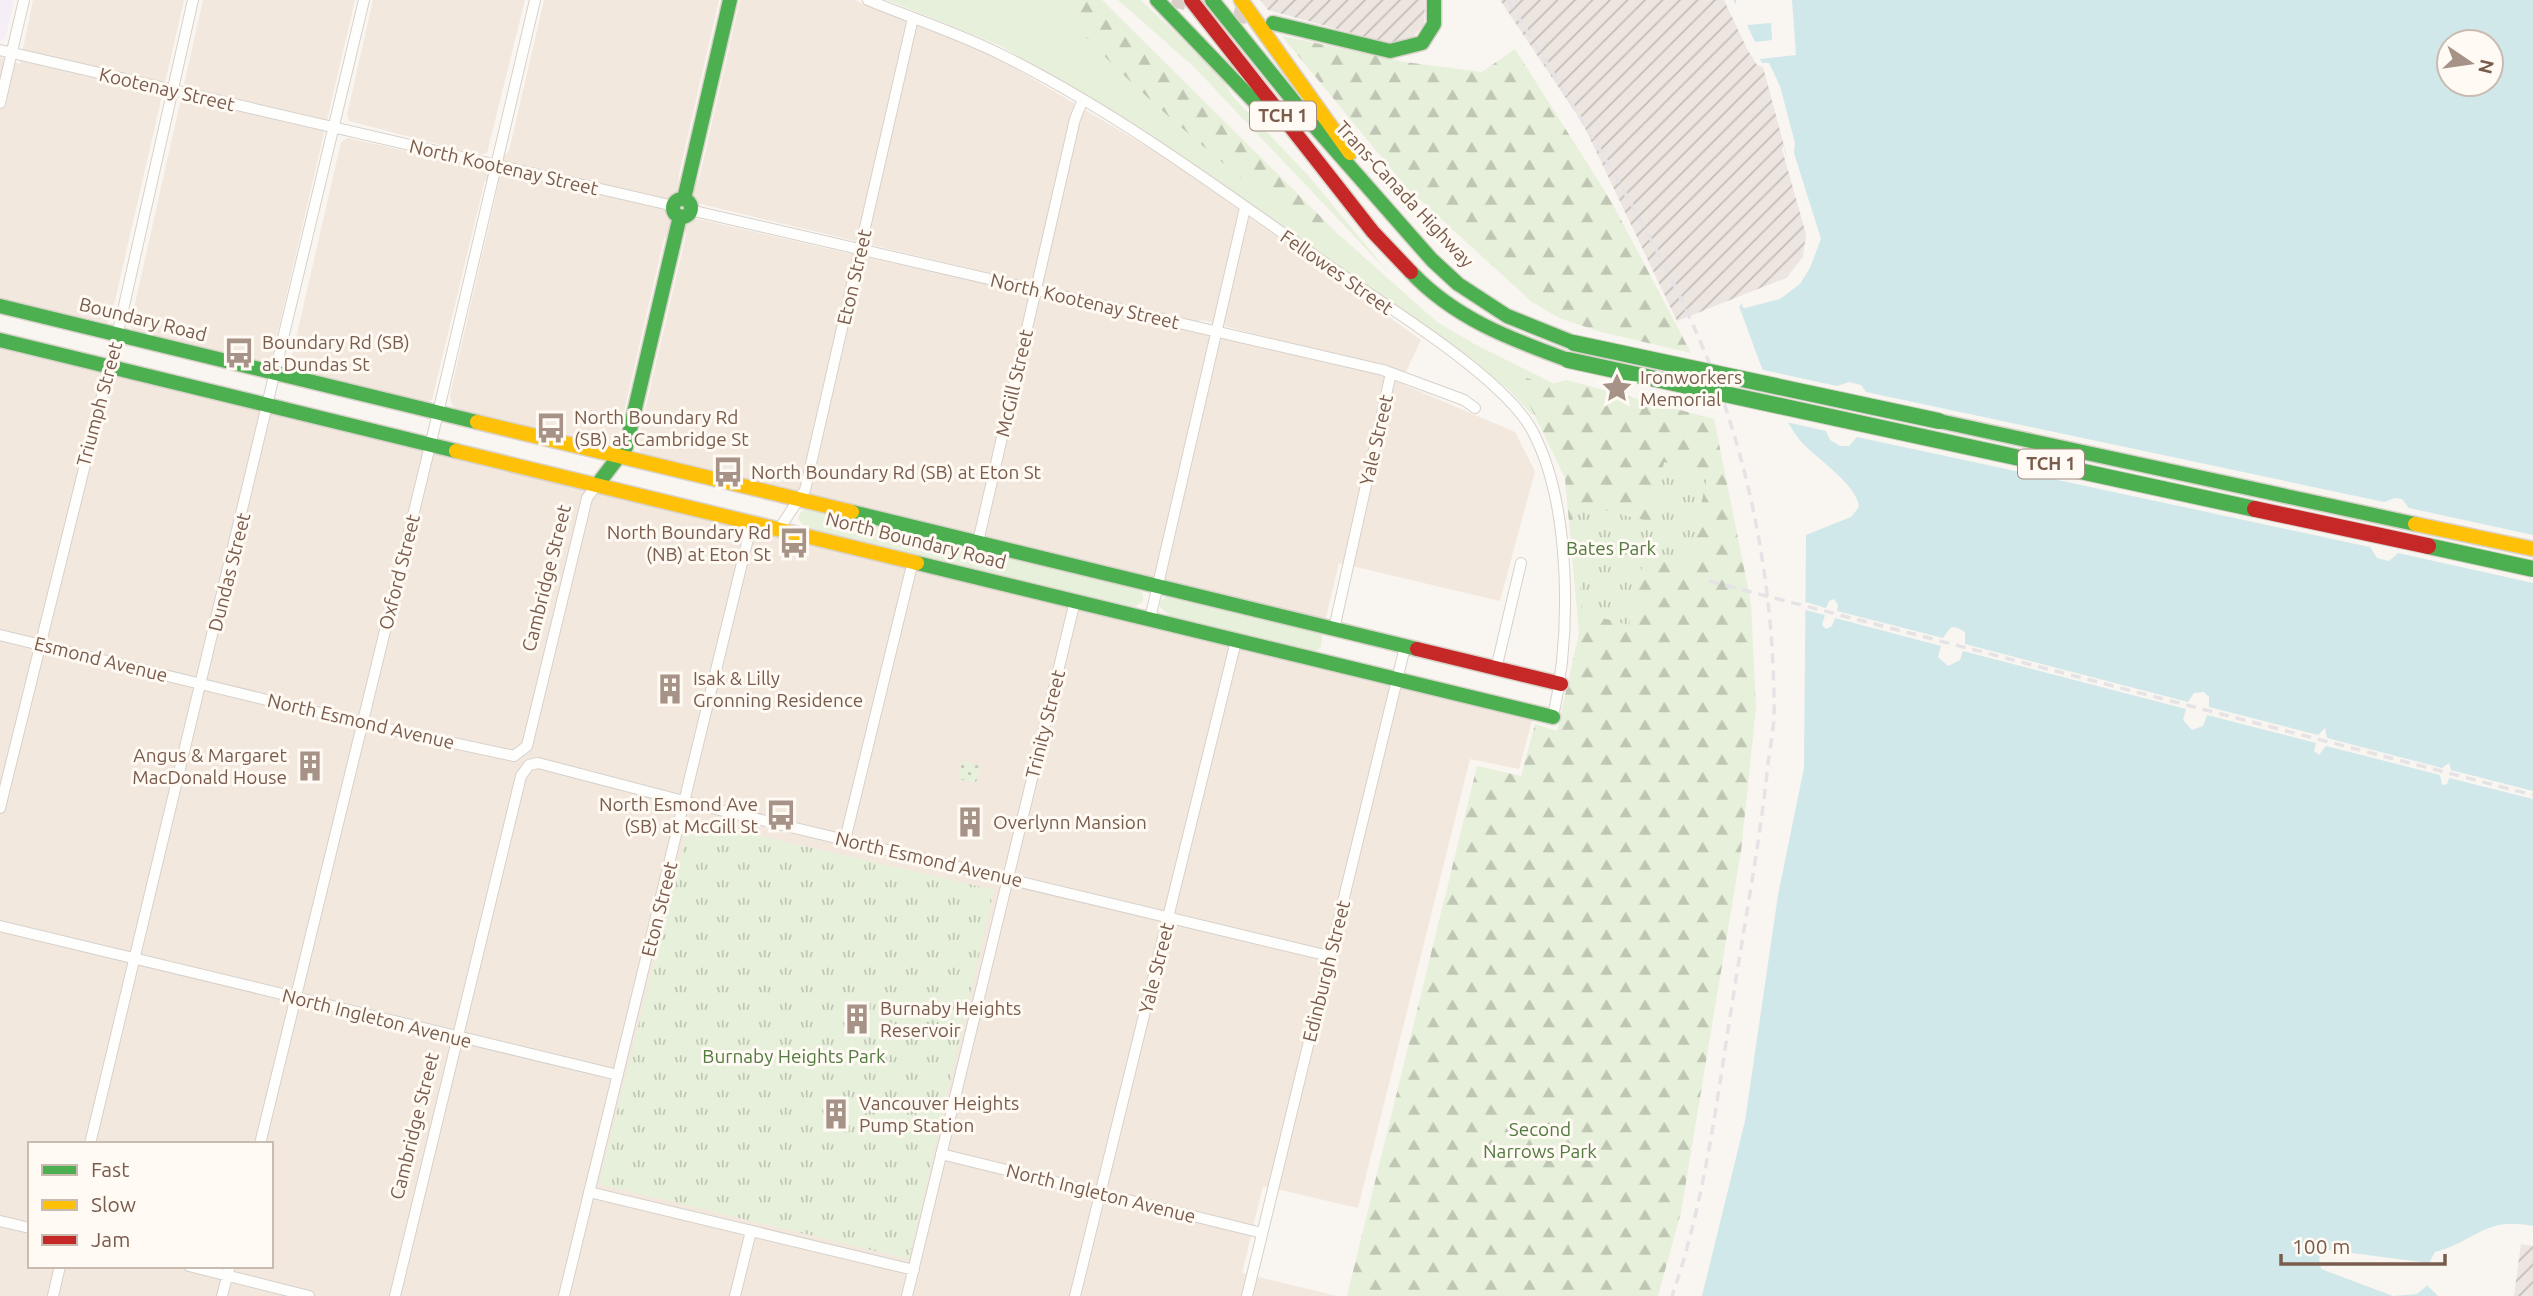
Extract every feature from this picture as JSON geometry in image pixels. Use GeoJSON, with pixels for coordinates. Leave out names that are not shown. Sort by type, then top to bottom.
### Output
{"type":"FeatureCollection","features":[{"type":"Feature","properties":{"kind":"main road","name":"Cambridge Street"},"geometry":{"type":"LineString","coordinates":[[597,485],[626,447],[730,0]]}},
{"type":"Feature","properties":{"kind":"main road"},"geometry":{"type":"LineString","coordinates":[[1157,0],[1254,99],[1373,232]]}},
{"type":"Feature","properties":{"kind":"main road","name":"Trans-Canada Highway"},"geometry":{"type":"LineString","coordinates":[[1191,0],[1373,232],[1423,285],[1454,309],[1497,334],[1568,360],[2533,569]]}},
{"type":"Feature","properties":{"kind":"main road","name":"Trans-Canada Highway"},"geometry":{"type":"LineString","coordinates":[[1212,0],[1301,111],[1392,214],[1458,284],[1507,316],[1574,343],[2533,549]]}},
{"type":"Feature","properties":{"kind":"main road"},"geometry":{"type":"LineString","coordinates":[[1241,0],[1392,214]]}},
{"type":"Feature","properties":{"kind":"main road"},"geometry":{"type":"LineString","coordinates":[[1273,23],[1390,51],[1422,43],[1434,24],[1434,0]]}},
{"type":"Feature","properties":{"kind":"main road","name":"Boundary Road"},"geometry":{"type":"LineString","coordinates":[[0,306],[276,374]]}},
{"type":"Feature","properties":{"kind":"main road"},"geometry":{"type":"LineString","coordinates":[[0,340],[269,405]]}},
{"type":"Feature","properties":{"kind":"main road","name":"North Boundary Road"},"geometry":{"type":"LineString","coordinates":[[276,374],[1560,684]]}},
{"type":"Feature","properties":{"kind":"main road","name":"North Boundary Road"},"geometry":{"type":"LineString","coordinates":[[269,405],[1553,717]]}},
{"type":"Feature","properties":{"kind":"street"},"geometry":{"type":"LineString","coordinates":[[0,103],[24,0]]}},
{"type":"Feature","properties":{"kind":"street","name":"Triumph Street"},"geometry":{"type":"LineString","coordinates":[[0,808],[117,334],[193,0]]}},
{"type":"Feature","properties":{"kind":"street","name":"Dundas Street"},"geometry":{"type":"LineString","coordinates":[[90,1142],[364,0]]}},
{"type":"Feature","properties":{"kind":"street","name":"Oxford Street"},"geometry":{"type":"LineString","coordinates":[[260,1142],[439,413],[535,0]]}},
{"type":"Feature","properties":{"kind":"street","name":"Fellowes Street"},"geometry":{"type":"LineString","coordinates":[[868,0],[999,54],[1167,150],[1503,393],[1525,419],[1542,454],[1558,516],[1565,588],[1560,684],[1553,717]]}},
{"type":"Feature","properties":{"kind":"street","name":"Eton Street"},"geometry":{"type":"LineString","coordinates":[[779,529],[805,491],[913,18]]}},
{"type":"Feature","properties":{"kind":"street","name":"Kootenay Street"},"geometry":{"type":"LineString","coordinates":[[0,50],[334,128]]}},
{"type":"Feature","properties":{"kind":"street","name":"McGill Street"},"geometry":{"type":"LineString","coordinates":[[978,542],[1078,108],[1083,102]]}},
{"type":"Feature","properties":{"kind":"street","name":"North Kootenay Street"},"geometry":{"type":"LineString","coordinates":[[334,128],[1391,373],[1464,400],[1475,408]]}},
{"type":"Feature","properties":{"kind":"street"},"geometry":{"type":"LineString","coordinates":[[1150,619],[1245,208]]}},
{"type":"Feature","properties":{"kind":"street","name":"Yale Street"},"geometry":{"type":"LineString","coordinates":[[1334,629],[1391,373]]}},
{"type":"Feature","properties":{"kind":"street","name":"Cambridge Street"},"geometry":{"type":"LineString","coordinates":[[520,753],[527,746],[587,498],[597,485]]}},
{"type":"Feature","properties":{"kind":"street","name":"Eton Street"},"geometry":{"type":"LineString","coordinates":[[564,1296],[752,522]]}},
{"type":"Feature","properties":{"kind":"street"},"geometry":{"type":"LineString","coordinates":[[845,840],[913,561]]}},
{"type":"Feature","properties":{"kind":"street"},"geometry":{"type":"LineString","coordinates":[[1496,669],[1521,564]]}},
{"type":"Feature","properties":{"kind":"street","name":"Trinity Street"},"geometry":{"type":"LineString","coordinates":[[907,1296],[1075,601]]}},
{"type":"Feature","properties":{"kind":"street","name":"Esmond Avenue"},"geometry":{"type":"LineString","coordinates":[[0,635],[201,684]]}},
{"type":"Feature","properties":{"kind":"street","name":"Yale Street"},"geometry":{"type":"LineString","coordinates":[[1075,1296],[1236,641]]}},
{"type":"Feature","properties":{"kind":"street","name":"Edinburgh Street"},"geometry":{"type":"LineString","coordinates":[[1247,1296],[1405,647]]}},
{"type":"Feature","properties":{"kind":"street","name":"North Esmond Avenue"},"geometry":{"type":"LineString","coordinates":[[201,684],[507,756],[520,753]]}},
{"type":"Feature","properties":{"kind":"street","name":"North Esmond Avenue"},"geometry":{"type":"LineString","coordinates":[[529,765],[538,764],[1329,957]]}},
{"type":"Feature","properties":{"kind":"street","name":"Cambridge Street"},"geometry":{"type":"LineString","coordinates":[[395,1296],[521,776],[529,765]]}},
{"type":"Feature","properties":{"kind":"street","name":"North Ingleton Avenue"},"geometry":{"type":"LineString","coordinates":[[0,926],[618,1075]]}},
{"type":"Feature","properties":{"kind":"street","name":"North Ingleton Avenue"},"geometry":{"type":"LineString","coordinates":[[941,1154],[1262,1233]]}},
{"type":"Feature","properties":{"kind":"street"},"geometry":{"type":"LineString","coordinates":[[590,1192],[914,1270]]}},
{"type":"Feature","properties":{"kind":"street"},"geometry":{"type":"LineString","coordinates":[[0,1221],[28,1228]]}},
{"type":"Feature","properties":{"kind":"street"},"geometry":{"type":"LineString","coordinates":[[735,1296],[751,1231]]}},
{"type":"Feature","properties":{"kind":"street"},"geometry":{"type":"LineString","coordinates":[[53,1296],[60,1268]]}},
{"type":"Feature","properties":{"kind":"street"},"geometry":{"type":"LineString","coordinates":[[205,1268],[228,1271],[309,1296]]}},
{"type":"Feature","properties":{"kind":"street"},"geometry":{"type":"LineString","coordinates":[[222,1296],[228,1271]]}},
{"type":"Feature","properties":{"kind":"shaded area"},"geometry":{"type":"Polygon","coordinates":[[[0,0],[14,0],[6,36],[0,41],[0,0]]]}},
{"type":"Feature","properties":{"kind":"shaded area"},"geometry":{"type":"Polygon","coordinates":[[[33,0],[184,0],[111,318],[107,323],[0,299],[0,57],[20,64],[33,0]]]}},
{"type":"Feature","properties":{"kind":"shaded area"},"geometry":{"type":"Polygon","coordinates":[[[203,0],[355,0],[272,357],[264,363],[135,332],[130,326],[203,0]]]}},
{"type":"Feature","properties":{"kind":"shaded area"},"geometry":{"type":"Polygon","coordinates":[[[373,0],[525,0],[487,153],[479,155],[349,121],[347,115],[373,0]]]}},
{"type":"Feature","properties":{"kind":"shaded area"},"geometry":{"type":"Polygon","coordinates":[[[544,0],[719,0],[679,174],[678,190],[669,213],[671,218],[668,234],[664,239],[618,437],[608,445],[457,409],[452,405],[450,395],[499,182],[485,180],[432,400],[425,402],[296,371],[290,364],[341,142],[348,138],[478,167],[486,173],[509,151],[544,0]]]}},
{"type":"Feature","properties":{"kind":"shaded area"},"geometry":{"type":"Polygon","coordinates":[[[740,0],[854,0],[991,54],[1171,161],[1421,340],[1405,374],[1202,320],[1195,322],[696,203],[692,194],[699,179],[740,0]]]}},
{"type":"Feature","properties":{"kind":"shaded area"},"geometry":{"type":"Polygon","coordinates":[[[1260,0],[1425,0],[1424,25],[1411,39],[1388,43],[1268,10],[1260,0]]]}},
{"type":"Feature","properties":{"kind":"shaded area"},"geometry":{"type":"Polygon","coordinates":[[[1500,0],[1726,0],[1763,67],[1786,144],[1782,149],[1806,234],[1803,257],[1786,278],[1677,321],[1583,124],[1500,0]]]}},
{"type":"Feature","properties":{"kind":"shaded area"},"geometry":{"type":"Polygon","coordinates":[[[693,218],[1376,373],[1515,432],[1535,471],[1500,601],[1339,563],[1325,621],[641,454],[637,444],[686,235],[685,226],[693,218]]]}},
{"type":"Feature","properties":{"kind":"shaded area"},"geometry":{"type":"Polygon","coordinates":[[[0,347],[1533,717],[1519,769],[1470,759],[1358,1208],[1263,1186],[1242,1273],[1337,1296],[0,1296],[0,347]]]}},
{"type":"Feature","properties":{"kind":"shaded area"},"geometry":{"type":"Polygon","coordinates":[[[2521,1244],[2533,1246],[2533,1296],[2514,1296],[2521,1244]]]}},
{"type":"Feature","properties":{"kind":"green space"},"geometry":{"type":"Polygon","coordinates":[[[887,0],[1075,0],[1437,322],[1476,345],[1553,383],[1532,415],[1509,390],[1458,350],[1144,130],[999,45],[887,0]]]}},
{"type":"Feature","properties":{"kind":"green space"},"geometry":{"type":"Polygon","coordinates":[[[1053,0],[1102,0],[1331,227],[1317,242],[1146,96],[1053,0]]]}},
{"type":"Feature","properties":{"kind":"green space"},"geometry":{"type":"Polygon","coordinates":[[[1118,0],[1141,0],[1218,73],[1234,98],[1306,173],[1390,274],[1194,67],[1118,0]]]}},
{"type":"Feature","properties":{"kind":"green space"},"geometry":{"type":"Polygon","coordinates":[[[1282,36],[1405,62],[1482,72],[1515,49],[1611,201],[1691,353],[1601,332],[1559,318],[1532,302],[1406,187],[1282,36]]]}},
{"type":"Feature","properties":{"kind":"green space","name":"Second Narrows Park"},"geometry":{"type":"Polygon","coordinates":[[[1527,378],[1548,385],[1566,380],[1714,419],[1751,603],[1756,708],[1741,851],[1681,1212],[1658,1296],[1347,1296],[1477,766],[1521,776],[1535,724],[1557,731],[1579,633],[1565,478],[1520,385],[1527,378]]]}},
{"type":"Feature","properties":{"kind":"green space","name":"Bates Park"},"geometry":{"type":"Polygon","coordinates":[[[1664,462],[1708,473],[1688,564],[1645,555],[1629,625],[1583,613],[1571,502],[1652,522],[1664,462]]]}},
{"type":"Feature","properties":{"kind":"green space"},"geometry":{"type":"Polygon","coordinates":[[[806,508],[1138,588],[1143,594],[1143,601],[1134,607],[806,528],[798,519],[806,508]]]}},
{"type":"Feature","properties":{"kind":"green space"},"geometry":{"type":"Polygon","coordinates":[[[1167,595],[1322,633],[1321,647],[1315,651],[1170,616],[1160,607],[1160,602],[1167,595]]]}},
{"type":"Feature","properties":{"kind":"green space"},"geometry":{"type":"Polygon","coordinates":[[[962,761],[980,766],[976,783],[958,779],[962,761]]]}},
{"type":"Feature","properties":{"kind":"green space","name":"Burnaby Heights Park"},"geometry":{"type":"Polygon","coordinates":[[[690,820],[994,890],[909,1259],[599,1184],[690,820]]]}},
{"type":"Feature","properties":{"kind":"water"},"geometry":{"type":"Polygon","coordinates":[[[1726,0],[2533,0],[2533,1226],[2503,1224],[2492,1227],[2435,1252],[2429,1263],[2384,1271],[2379,1279],[2400,1293],[2426,1284],[2438,1296],[1702,1296],[1745,1121],[1778,895],[1804,768],[1806,535],[1851,517],[1859,507],[1851,489],[1799,439],[1780,409],[1739,306],[1784,286],[1796,276],[1805,263],[1809,231],[1802,196],[1784,149],[1786,144],[1763,67],[1726,0]]]}},
{"type":"Feature","properties":{"kind":"pier"},"geometry":{"type":"Polygon","coordinates":[[[1724,0],[1733,0],[1736,4],[1736,0],[1792,0],[1796,55],[1760,59],[1762,63],[1769,63],[1780,86],[1795,143],[1794,153],[1821,239],[1810,268],[1800,284],[1780,299],[1745,308],[1742,307],[1744,301],[1794,275],[1803,260],[1807,232],[1763,67],[1757,65],[1724,0]],[[1771,23],[1747,25],[1755,42],[1772,40],[1771,23]]]}},
{"type":"Feature","properties":{"kind":"pier"},"geometry":{"type":"Polygon","coordinates":[[[1759,369],[1837,386],[1849,382],[1861,385],[1866,392],[2384,502],[2395,498],[2402,499],[2409,508],[2533,535],[2533,583],[2398,553],[2389,561],[2377,558],[2370,547],[1857,437],[1849,446],[1840,446],[1830,440],[1826,431],[1786,422],[1759,369]]]}},
{"type":"Feature","properties":{"kind":"pier"},"geometry":{"type":"Polygon","coordinates":[[[1834,599],[1838,605],[1837,611],[1943,638],[1951,627],[1958,628],[1965,632],[1965,644],[2188,702],[2194,693],[2204,692],[2209,697],[2209,707],[2318,735],[2325,728],[2327,738],[2442,768],[2449,763],[2451,770],[2533,791],[2533,799],[2449,778],[2447,784],[2442,785],[2440,775],[2326,746],[2319,755],[2314,751],[2316,743],[2207,715],[2203,726],[2192,730],[2183,720],[2186,709],[1963,651],[1960,660],[1948,666],[1938,657],[1941,646],[1835,618],[1832,626],[1826,629],[1822,625],[1825,615],[1801,609],[1802,601],[1826,608],[1829,601],[1834,599]]]}},
{"type":"Feature","properties":{"kind":"pier"},"geometry":{"type":"Polygon","coordinates":[[[2329,1250],[2429,1263],[2431,1267],[2426,1272],[2402,1277],[2385,1275],[2383,1278],[2404,1291],[2425,1281],[2430,1283],[2417,1294],[2393,1296],[2321,1269],[2319,1258],[2329,1250]]]}},
{"type":"Feature","properties":{"kind":"tunnel"},"geometry":{"type":"LineString","coordinates":[[1172,0],[1259,20]]}},
{"type":"Feature","properties":{"kind":"railway"},"geometry":{"type":"LineString","coordinates":[[1508,0],[1641,221],[1687,313],[1708,360],[1736,442],[1748,485],[1764,571],[1773,658],[1773,732],[1704,1177],[1672,1296]]}},
{"type":"Feature","properties":{"kind":"railway"},"geometry":{"type":"LineString","coordinates":[[1709,581],[2533,795]]}},
{"type":"Feature","properties":{"kind":"traffic: fast"},"geometry":{"type":"LineString","coordinates":[[684,199],[730,0]]}},
{"type":"Feature","properties":{"kind":"traffic: fast"},"geometry":{"type":"LineString","coordinates":[[1157,0],[1272,120]]}},
{"type":"Feature","properties":{"kind":"traffic: fast"},"geometry":{"type":"LineString","coordinates":[[1212,0],[1308,119],[1432,260],[1458,284],[1507,316],[1574,343]]}},
{"type":"Feature","properties":{"kind":"traffic: fast"},"geometry":{"type":"LineString","coordinates":[[1273,23],[1390,51],[1422,43],[1434,24],[1434,0]]}},
{"type":"Feature","properties":{"kind":"traffic: fast"},"geometry":{"type":"LineString","coordinates":[[682,199],[688,202],[691,208],[688,214],[682,217],[676,214],[673,208],[676,202],[682,199]]}},
{"type":"Feature","properties":{"kind":"traffic: fast"},"geometry":{"type":"LineString","coordinates":[[597,485],[626,447],[680,216]]}},
{"type":"Feature","properties":{"kind":"traffic: fast"},"geometry":{"type":"LineString","coordinates":[[1411,272],[1464,315],[1504,335],[1568,360]]}},
{"type":"Feature","properties":{"kind":"traffic: fast"},"geometry":{"type":"LineString","coordinates":[[0,306],[477,422]]}},
{"type":"Feature","properties":{"kind":"traffic: fast"},"geometry":{"type":"LineString","coordinates":[[0,340],[456,451]]}},
{"type":"Feature","properties":{"kind":"traffic: fast"},"geometry":{"type":"LineString","coordinates":[[1574,343],[1939,421]]}},
{"type":"Feature","properties":{"kind":"traffic: fast"},"geometry":{"type":"LineString","coordinates":[[1568,360],[2255,509]]}},
{"type":"Feature","properties":{"kind":"traffic: fast"},"geometry":{"type":"LineString","coordinates":[[1939,421],[2415,524]]}},
{"type":"Feature","properties":{"kind":"traffic: fast"},"geometry":{"type":"LineString","coordinates":[[852,512],[1417,649]]}},
{"type":"Feature","properties":{"kind":"traffic: fast"},"geometry":{"type":"LineString","coordinates":[[2428,546],[2533,569]]}},
{"type":"Feature","properties":{"kind":"traffic: fast"},"geometry":{"type":"LineString","coordinates":[[917,563],[1553,717]]}},
{"type":"Feature","properties":{"kind":"traffic: slow"},"geometry":{"type":"LineString","coordinates":[[1241,0],[1350,153]]}},
{"type":"Feature","properties":{"kind":"traffic: slow"},"geometry":{"type":"LineString","coordinates":[[477,422],[852,512]]}},
{"type":"Feature","properties":{"kind":"traffic: slow"},"geometry":{"type":"LineString","coordinates":[[456,451],[917,563]]}},
{"type":"Feature","properties":{"kind":"traffic: slow"},"geometry":{"type":"LineString","coordinates":[[2415,524],[2533,549]]}},
{"type":"Feature","properties":{"kind":"traffic: jam"},"geometry":{"type":"LineString","coordinates":[[1191,0],[1373,232],[1411,272]]}},
{"type":"Feature","properties":{"kind":"traffic: jam"},"geometry":{"type":"LineString","coordinates":[[2255,509],[2428,546]]}},
{"type":"Feature","properties":{"kind":"traffic: jam"},"geometry":{"type":"LineString","coordinates":[[1417,649],[1561,684]]}},
{"type":"Feature","properties":{"kind":"place","name":"Boundary Rd (SB) at Dundas St"},"geometry":{"type":"Point","coordinates":[239,353]}},
{"type":"Feature","properties":{"kind":"place","name":"Ironworkers Memorial"},"geometry":{"type":"Point","coordinates":[1617,388]}},
{"type":"Feature","properties":{"kind":"place","name":"North Boundary Rd (SB) at Cambridge St"},"geometry":{"type":"Point","coordinates":[551,428]}},
{"type":"Feature","properties":{"kind":"place","name":"North Boundary Rd (SB) at Eton St"},"geometry":{"type":"Point","coordinates":[728,472]}},
{"type":"Feature","properties":{"kind":"place","name":"North Boundary Rd (NB) at Eton St"},"geometry":{"type":"Point","coordinates":[794,543]}},
{"type":"Feature","properties":{"kind":"place","name":"Isak & Lilly Gronning Residence"},"geometry":{"type":"Point","coordinates":[670,689]}},
{"type":"Feature","properties":{"kind":"place","name":"Angus & Margaret MacDonald House"},"geometry":{"type":"Point","coordinates":[310,766]}},
{"type":"Feature","properties":{"kind":"place","name":"North Esmond Ave (SB) at McGill St"},"geometry":{"type":"Point","coordinates":[781,815]}},
{"type":"Feature","properties":{"kind":"place","name":"Overlynn Mansion"},"geometry":{"type":"Point","coordinates":[970,822]}},
{"type":"Feature","properties":{"kind":"place","name":"Burnaby Heights Reservoir"},"geometry":{"type":"Point","coordinates":[857,1019]}},
{"type":"Feature","properties":{"kind":"place","name":"Vancouver Heights Pump Station"},"geometry":{"type":"Point","coordinates":[836,1114]}}]}
